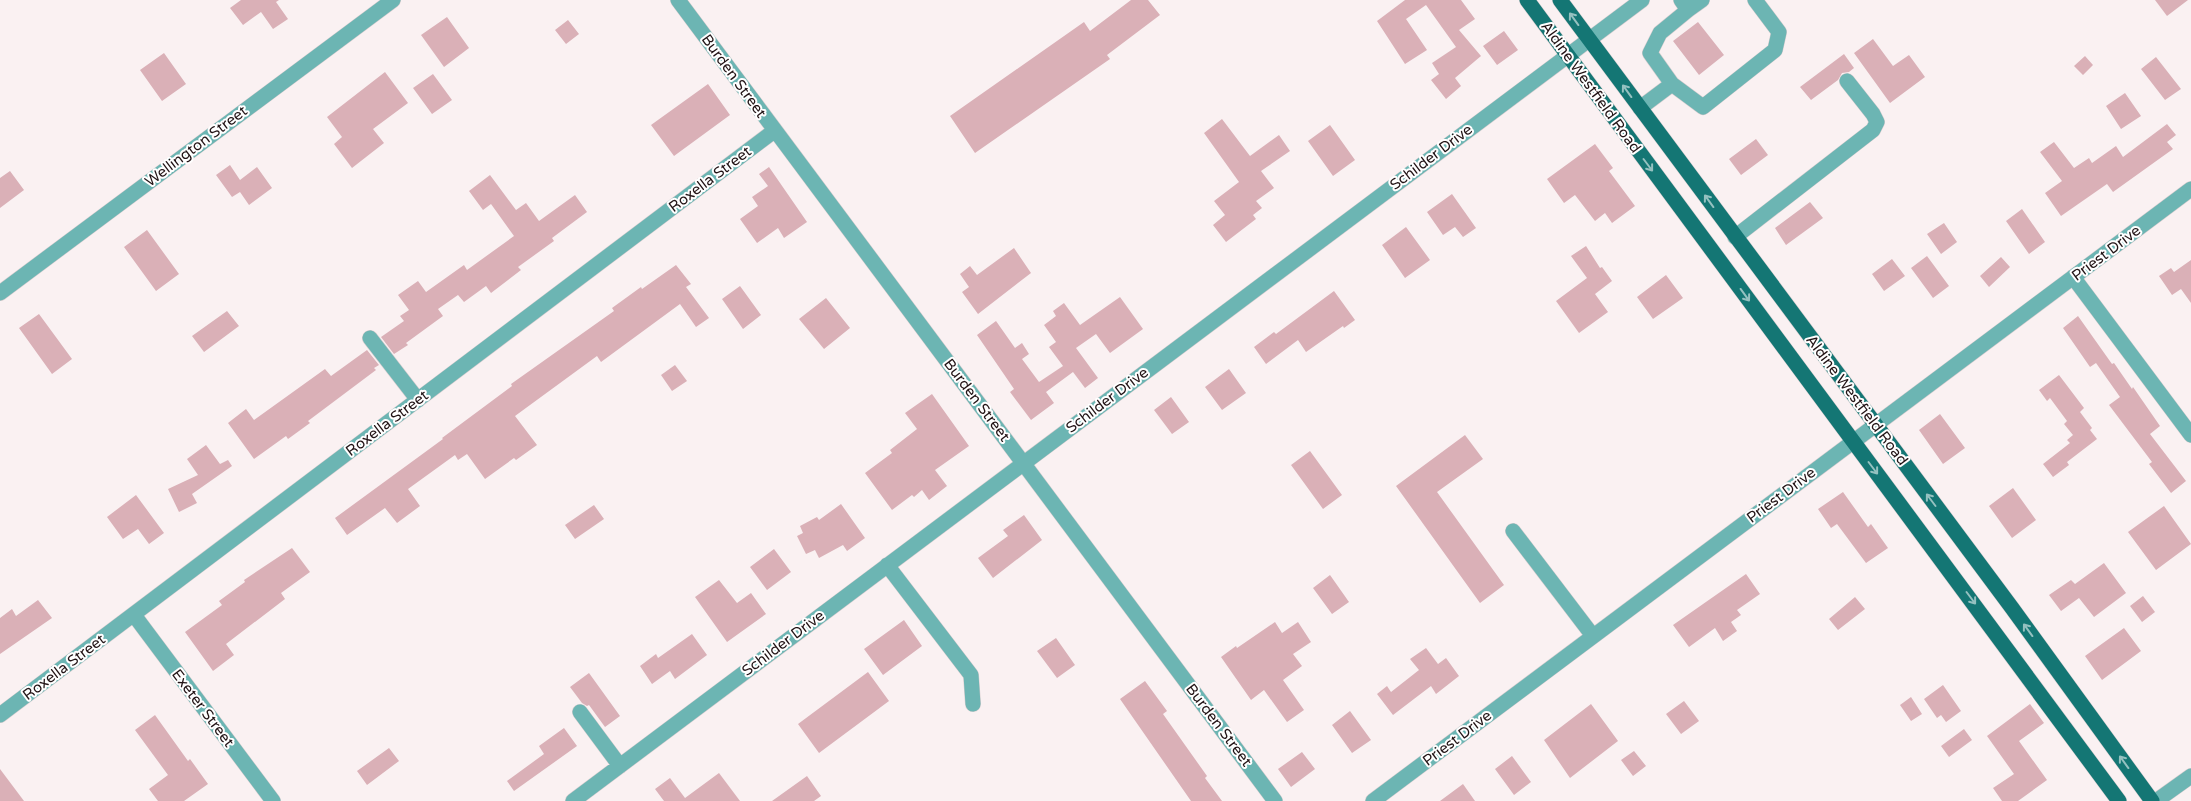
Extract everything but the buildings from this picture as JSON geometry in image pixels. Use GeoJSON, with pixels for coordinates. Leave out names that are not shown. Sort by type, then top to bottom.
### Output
{"type":"FeatureCollection","features":[{"type":"Feature","properties":{"kind":"main road","name":"Aldine Westfield Road"},"geometry":{"type":"LineString","coordinates":[[1527,0],[1708,246],[1991,624],[2120,801]]}},
{"type":"Feature","properties":{"kind":"main road","name":"Aldine Westfield Road"},"geometry":{"type":"LineString","coordinates":[[1560,0],[2154,801]]}},
{"type":"Feature","properties":{"kind":"main road"},"geometry":{"type":"LineString","coordinates":[[1708,246],[1732,233]]}},
{"type":"Feature","properties":{"kind":"main road"},"geometry":{"type":"LineString","coordinates":[[1991,624],[2012,608]]}},
{"type":"Feature","properties":{"kind":"street","name":"Wellington Street"},"geometry":{"type":"LineString","coordinates":[[0,293],[393,0]]}},
{"type":"Feature","properties":{"kind":"street","name":"Burden Street"},"geometry":{"type":"LineString","coordinates":[[678,0],[1275,801]]}},
{"type":"Feature","properties":{"kind":"street","name":"Schilder Drive"},"geometry":{"type":"LineString","coordinates":[[573,801],[1642,0]]}},
{"type":"Feature","properties":{"kind":"street"},"geometry":{"type":"LineString","coordinates":[[1702,0],[1685,5],[1660,33],[1650,53],[1672,84],[1703,107],[1775,50],[1779,32],[1755,0]]}},
{"type":"Feature","properties":{"kind":"street"},"geometry":{"type":"LineString","coordinates":[[1732,233],[1873,130],[1877,122],[1873,114],[1847,81]]}},
{"type":"Feature","properties":{"kind":"street"},"geometry":{"type":"LineString","coordinates":[[1640,108],[1672,84]]}},
{"type":"Feature","properties":{"kind":"street","name":"Roxella Street"},"geometry":{"type":"LineString","coordinates":[[0,715],[774,130]]}},
{"type":"Feature","properties":{"kind":"street","name":"Priest Drive"},"geometry":{"type":"LineString","coordinates":[[1373,801],[2191,189]]}},
{"type":"Feature","properties":{"kind":"street"},"geometry":{"type":"LineString","coordinates":[[2073,277],[2191,435]]}},
{"type":"Feature","properties":{"kind":"street"},"geometry":{"type":"LineString","coordinates":[[370,338],[418,400]]}},
{"type":"Feature","properties":{"kind":"street"},"geometry":{"type":"LineString","coordinates":[[1513,531],[1593,636]]}},
{"type":"Feature","properties":{"kind":"street"},"geometry":{"type":"LineString","coordinates":[[887,565],[971,676],[973,704]]}},
{"type":"Feature","properties":{"kind":"street","name":"Exeter Street"},"geometry":{"type":"LineString","coordinates":[[134,615],[273,801]]}},
{"type":"Feature","properties":{"kind":"street"},"geometry":{"type":"LineString","coordinates":[[580,712],[620,766]]}},
{"type":"Feature","properties":{"kind":"street"},"geometry":{"type":"LineString","coordinates":[[2154,801],[2191,776]]}}]}
